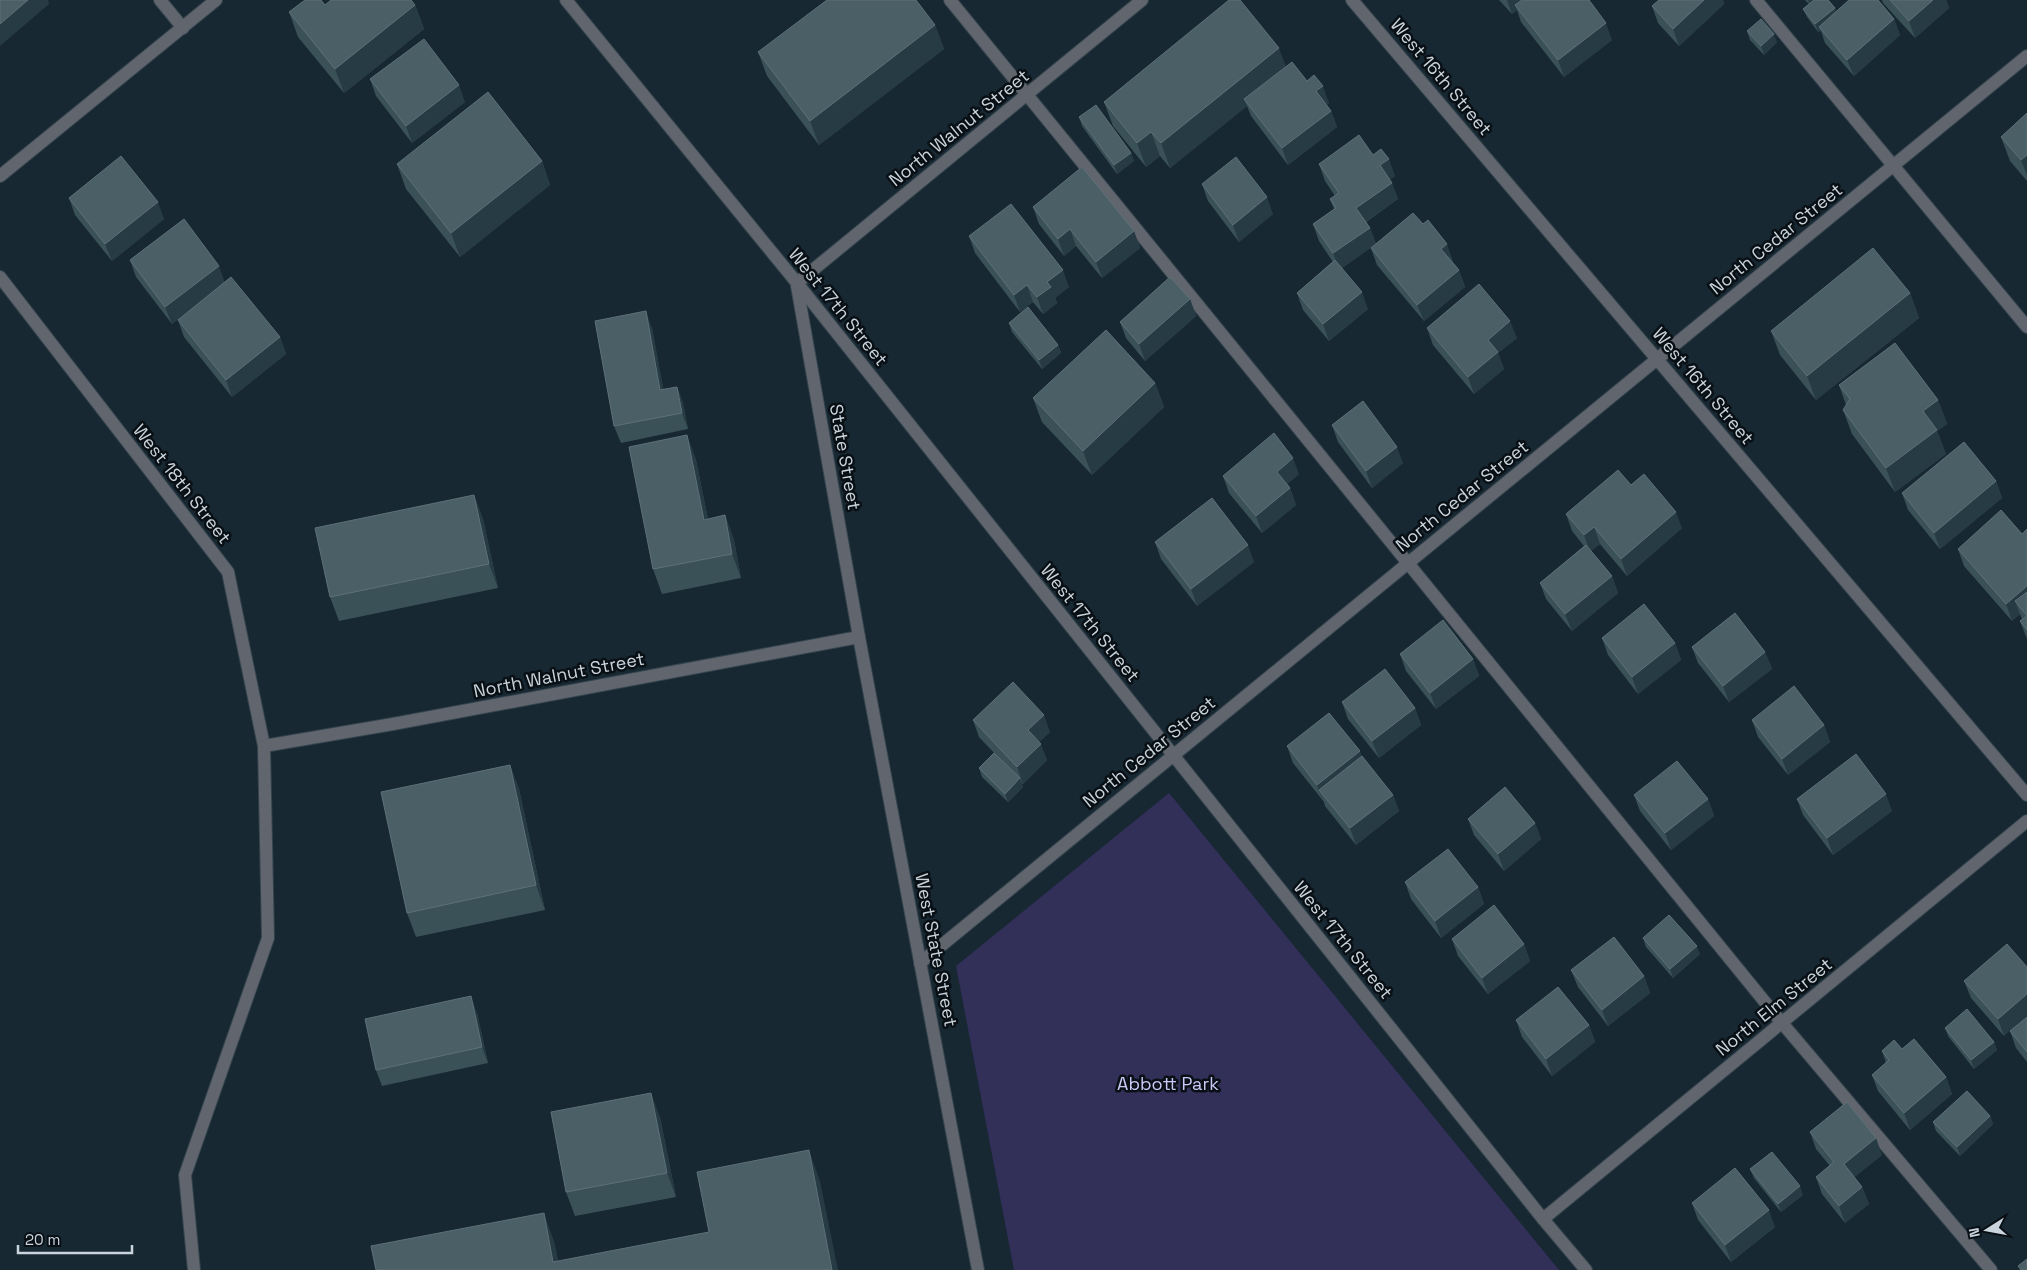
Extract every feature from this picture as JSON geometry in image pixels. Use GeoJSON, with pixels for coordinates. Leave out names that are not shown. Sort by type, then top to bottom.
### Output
{"type":"FeatureCollection","features":[{"type":"Feature","properties":{"kind":"street"},"geometry":{"type":"LineString","coordinates":[[160,0],[183,28]]}},
{"type":"Feature","properties":{"kind":"street"},"geometry":{"type":"LineString","coordinates":[[0,176],[216,0]]}},
{"type":"Feature","properties":{"kind":"street","name":"West 17th Street"},"geometry":{"type":"LineString","coordinates":[[566,0],[797,283],[1543,1219],[1586,1270]]}},
{"type":"Feature","properties":{"kind":"street"},"geometry":{"type":"LineString","coordinates":[[950,0],[1782,1023],[1991,1270]]}},
{"type":"Feature","properties":{"kind":"street","name":"North Walnut Street"},"geometry":{"type":"LineString","coordinates":[[797,283],[1142,0]]}},
{"type":"Feature","properties":{"kind":"street","name":"West 16th Street"},"geometry":{"type":"LineString","coordinates":[[1352,0],[2027,795]]}},
{"type":"Feature","properties":{"kind":"street"},"geometry":{"type":"LineString","coordinates":[[1756,0],[2027,326]]}},
{"type":"Feature","properties":{"kind":"street","name":"North Cedar Street"},"geometry":{"type":"LineString","coordinates":[[920,963],[2027,56]]}},
{"type":"Feature","properties":{"kind":"street","name":"West 18th Street"},"geometry":{"type":"LineString","coordinates":[[0,277],[228,572],[264,746],[268,938],[185,1175],[194,1270]]}},
{"type":"Feature","properties":{"kind":"street","name":"State Street"},"geometry":{"type":"LineString","coordinates":[[797,283],[859,637]]}},
{"type":"Feature","properties":{"kind":"street","name":"North Walnut Street"},"geometry":{"type":"LineString","coordinates":[[264,746],[859,637]]}},
{"type":"Feature","properties":{"kind":"street","name":"West State Street"},"geometry":{"type":"LineString","coordinates":[[859,637],[978,1270]]}},
{"type":"Feature","properties":{"kind":"street","name":"North Elm Street"},"geometry":{"type":"LineString","coordinates":[[1543,1219],[2027,821]]}},
{"type":"Feature","properties":{"kind":"green space","name":"Abbott Park"},"geometry":{"type":"Polygon","coordinates":[[[1169,793],[1559,1270],[1014,1270],[956,966],[1169,793]]]}},
{"type":"Feature","properties":{"kind":"building"},"geometry":{"type":"Polygon","coordinates":[[[0,0],[28,0],[0,24],[0,0]]]}},
{"type":"Feature","properties":{"kind":"building"},"geometry":{"type":"Polygon","coordinates":[[[305,0],[321,0],[325,5],[331,0],[411,0],[415,5],[335,69],[289,12],[305,0]]]}},
{"type":"Feature","properties":{"kind":"building"},"geometry":{"type":"Polygon","coordinates":[[[827,0],[916,0],[935,25],[810,121],[758,52],[827,0]]]}},
{"type":"Feature","properties":{"kind":"building"},"geometry":{"type":"Polygon","coordinates":[[[1229,0],[1240,0],[1279,48],[1161,143],[1151,132],[1137,143],[1104,102],[1229,0]]]}},
{"type":"Feature","properties":{"kind":"building"},"geometry":{"type":"Polygon","coordinates":[[[1522,0],[1589,0],[1606,23],[1558,60],[1515,5],[1522,0]]]}},
{"type":"Feature","properties":{"kind":"building"},"geometry":{"type":"Polygon","coordinates":[[[1659,0],[1704,0],[1673,29],[1652,6],[1659,0]]]}},
{"type":"Feature","properties":{"kind":"building"},"geometry":{"type":"Polygon","coordinates":[[[1814,0],[1828,0],[1835,8],[1815,24],[1803,9],[1814,0]]]}},
{"type":"Feature","properties":{"kind":"building"},"geometry":{"type":"Polygon","coordinates":[[[1849,0],[1878,0],[1894,19],[1847,60],[1819,27],[1849,0]]]}},
{"type":"Feature","properties":{"kind":"building"},"geometry":{"type":"Polygon","coordinates":[[[1890,0],[1933,0],[1909,21],[1890,0]]]}},
{"type":"Feature","properties":{"kind":"building"},"geometry":{"type":"Polygon","coordinates":[[[1761,19],[1774,34],[1761,46],[1747,31],[1761,19]]]}},
{"type":"Feature","properties":{"kind":"building"},"geometry":{"type":"Polygon","coordinates":[[[424,39],[459,85],[406,126],[370,79],[424,39]]]}},
{"type":"Feature","properties":{"kind":"building"},"geometry":{"type":"Polygon","coordinates":[[[1292,62],[1307,81],[1314,75],[1323,86],[1316,91],[1331,111],[1282,148],[1244,99],[1292,62]]]}},
{"type":"Feature","properties":{"kind":"building"},"geometry":{"type":"Polygon","coordinates":[[[488,92],[542,161],[451,233],[397,164],[488,92]]]}},
{"type":"Feature","properties":{"kind":"building"},"geometry":{"type":"Polygon","coordinates":[[[1096,105],[1131,153],[1114,165],[1079,117],[1096,105]]]}},
{"type":"Feature","properties":{"kind":"building"},"geometry":{"type":"Polygon","coordinates":[[[2027,113],[2027,155],[2021,160],[2001,137],[2027,113]]]}},
{"type":"Feature","properties":{"kind":"building"},"geometry":{"type":"Polygon","coordinates":[[[1359,135],[1373,155],[1381,149],[1389,159],[1380,165],[1392,183],[1356,208],[1370,228],[1333,253],[1313,224],[1336,208],[1330,199],[1339,193],[1319,164],[1359,135]]]}},
{"type":"Feature","properties":{"kind":"building"},"geometry":{"type":"Polygon","coordinates":[[[121,156],[158,202],[105,244],[69,198],[121,156]]]}},
{"type":"Feature","properties":{"kind":"building"},"geometry":{"type":"Polygon","coordinates":[[[1236,157],[1267,197],[1233,225],[1202,184],[1236,157]]]}},
{"type":"Feature","properties":{"kind":"building"},"geometry":{"type":"Polygon","coordinates":[[[1082,167],[1134,231],[1096,262],[1070,229],[1058,239],[1033,207],[1082,167]]]}},
{"type":"Feature","properties":{"kind":"building"},"geometry":{"type":"Polygon","coordinates":[[[1011,204],[1063,270],[1047,282],[1051,287],[1037,297],[1027,285],[1014,295],[969,236],[1011,204]]]}},
{"type":"Feature","properties":{"kind":"building"},"geometry":{"type":"Polygon","coordinates":[[[1413,213],[1423,224],[1428,220],[1447,244],[1441,249],[1459,270],[1417,305],[1371,248],[1413,213]]]}},
{"type":"Feature","properties":{"kind":"building"},"geometry":{"type":"Polygon","coordinates":[[[184,219],[219,266],[165,307],[130,260],[184,219]]]}},
{"type":"Feature","properties":{"kind":"building"},"geometry":{"type":"Polygon","coordinates":[[[1873,248],[1910,293],[1807,376],[1771,331],[1873,248]]]}},
{"type":"Feature","properties":{"kind":"building"},"geometry":{"type":"Polygon","coordinates":[[[1335,260],[1362,292],[1323,324],[1297,293],[1335,260]]]}},
{"type":"Feature","properties":{"kind":"building"},"geometry":{"type":"Polygon","coordinates":[[[231,277],[280,337],[226,380],[178,320],[231,277]]]}},
{"type":"Feature","properties":{"kind":"building"},"geometry":{"type":"Polygon","coordinates":[[[1170,277],[1190,299],[1139,344],[1120,322],[1170,277]]]}},
{"type":"Feature","properties":{"kind":"building"},"geometry":{"type":"Polygon","coordinates":[[[1479,284],[1510,321],[1488,340],[1498,352],[1468,377],[1427,328],[1479,284]]]}},
{"type":"Feature","properties":{"kind":"building"},"geometry":{"type":"Polygon","coordinates":[[[1028,307],[1058,345],[1039,360],[1009,323],[1028,307]]]}},
{"type":"Feature","properties":{"kind":"building"},"geometry":{"type":"Polygon","coordinates":[[[646,311],[660,390],[677,387],[682,413],[614,426],[595,321],[646,311]]]}},
{"type":"Feature","properties":{"kind":"building"},"geometry":{"type":"Polygon","coordinates":[[[1106,330],[1155,383],[1083,451],[1033,398],[1106,330]]]}},
{"type":"Feature","properties":{"kind":"building"},"geometry":{"type":"Polygon","coordinates":[[[1895,343],[1938,400],[1923,411],[1937,430],[1886,468],[1843,410],[1850,399],[1839,385],[1895,343]]]}},
{"type":"Feature","properties":{"kind":"building"},"geometry":{"type":"Polygon","coordinates":[[[1363,401],[1397,447],[1366,471],[1332,425],[1363,401]]]}},
{"type":"Feature","properties":{"kind":"building"},"geometry":{"type":"Polygon","coordinates":[[[1274,433],[1293,458],[1277,472],[1290,488],[1256,516],[1223,476],[1274,433]]]}},
{"type":"Feature","properties":{"kind":"building"},"geometry":{"type":"Polygon","coordinates":[[[687,435],[704,520],[725,515],[732,554],[653,569],[629,447],[687,435]]]}},
{"type":"Feature","properties":{"kind":"building"},"geometry":{"type":"Polygon","coordinates":[[[1964,442],[1996,481],[1934,533],[1902,493],[1964,442]]]}},
{"type":"Feature","properties":{"kind":"building"},"geometry":{"type":"Polygon","coordinates":[[[1618,470],[1631,485],[1644,474],[1676,512],[1621,559],[1594,527],[1584,535],[1566,514],[1618,470]]]}},
{"type":"Feature","properties":{"kind":"building"},"geometry":{"type":"Polygon","coordinates":[[[474,495],[489,564],[330,597],[315,528],[474,495]]]}},
{"type":"Feature","properties":{"kind":"building"},"geometry":{"type":"Polygon","coordinates":[[[1212,498],[1248,545],[1191,589],[1155,542],[1212,498]]]}},
{"type":"Feature","properties":{"kind":"building"},"geometry":{"type":"Polygon","coordinates":[[[2001,510],[2022,534],[2027,529],[2027,586],[2006,604],[1958,549],[2001,510]]]}},
{"type":"Feature","properties":{"kind":"building"},"geometry":{"type":"Polygon","coordinates":[[[1586,545],[1612,576],[1565,614],[1540,583],[1586,545]]]}},
{"type":"Feature","properties":{"kind":"building"},"geometry":{"type":"Polygon","coordinates":[[[2027,592],[2027,616],[2015,601],[2027,592]]]}},
{"type":"Feature","properties":{"kind":"building"},"geometry":{"type":"Polygon","coordinates":[[[1644,604],[1675,643],[1632,677],[1602,638],[1644,604]]]}},
{"type":"Feature","properties":{"kind":"building"},"geometry":{"type":"Polygon","coordinates":[[[1735,613],[1765,652],[1723,686],[1692,647],[1735,613]]]}},
{"type":"Feature","properties":{"kind":"building"},"geometry":{"type":"Polygon","coordinates":[[[2027,616],[2027,630],[2020,621],[2027,616]]]}},
{"type":"Feature","properties":{"kind":"building"},"geometry":{"type":"Polygon","coordinates":[[[1443,620],[1473,659],[1430,693],[1400,654],[1443,620]]]}},
{"type":"Feature","properties":{"kind":"building"},"geometry":{"type":"Polygon","coordinates":[[[1385,669],[1415,708],[1372,741],[1342,702],[1385,669]]]}},
{"type":"Feature","properties":{"kind":"building"},"geometry":{"type":"Polygon","coordinates":[[[1013,682],[1044,715],[1028,730],[1041,744],[1017,767],[973,720],[1013,682]]]}},
{"type":"Feature","properties":{"kind":"building"},"geometry":{"type":"Polygon","coordinates":[[[1794,686],[1824,725],[1782,759],[1752,720],[1794,686]]]}},
{"type":"Feature","properties":{"kind":"building"},"geometry":{"type":"Polygon","coordinates":[[[1329,713],[1360,751],[1317,785],[1287,746],[1329,713]]]}},
{"type":"Feature","properties":{"kind":"building"},"geometry":{"type":"Polygon","coordinates":[[[994,753],[1020,778],[1005,794],[979,768],[994,753]]]}},
{"type":"Feature","properties":{"kind":"building"},"geometry":{"type":"Polygon","coordinates":[[[1856,754],[1886,794],[1827,838],[1797,799],[1856,754]]]}},
{"type":"Feature","properties":{"kind":"building"},"geometry":{"type":"Polygon","coordinates":[[[1362,756],[1393,795],[1350,828],[1319,790],[1362,756]]]}},
{"type":"Feature","properties":{"kind":"building"},"geometry":{"type":"Polygon","coordinates":[[[1677,761],[1708,799],[1665,833],[1634,795],[1677,761]]]}},
{"type":"Feature","properties":{"kind":"building"},"geometry":{"type":"Polygon","coordinates":[[[510,765],[536,885],[407,913],[381,792],[510,765]]]}},
{"type":"Feature","properties":{"kind":"building"},"geometry":{"type":"Polygon","coordinates":[[[1505,787],[1535,823],[1498,854],[1468,819],[1505,787]]]}},
{"type":"Feature","properties":{"kind":"building"},"geometry":{"type":"Polygon","coordinates":[[[1448,849],[1478,887],[1435,921],[1405,882],[1448,849]]]}},
{"type":"Feature","properties":{"kind":"building"},"geometry":{"type":"Polygon","coordinates":[[[1494,905],[1524,944],[1482,978],[1452,939],[1494,905]]]}},
{"type":"Feature","properties":{"kind":"building"},"geometry":{"type":"Polygon","coordinates":[[[1669,915],[1697,946],[1670,969],[1643,938],[1669,915]]]}},
{"type":"Feature","properties":{"kind":"building"},"geometry":{"type":"Polygon","coordinates":[[[1614,937],[1644,976],[1602,1010],[1571,970],[1614,937]]]}},
{"type":"Feature","properties":{"kind":"building"},"geometry":{"type":"Polygon","coordinates":[[[2007,944],[2027,967],[2027,994],[1998,1019],[1964,981],[2007,944]]]}},
{"type":"Feature","properties":{"kind":"building"},"geometry":{"type":"Polygon","coordinates":[[[1558,987],[1589,1025],[1546,1059],[1516,1020],[1558,987]]]}},
{"type":"Feature","properties":{"kind":"building"},"geometry":{"type":"Polygon","coordinates":[[[471,996],[482,1047],[376,1070],[365,1019],[471,996]]]}},
{"type":"Feature","properties":{"kind":"building"},"geometry":{"type":"Polygon","coordinates":[[[1967,1009],[1994,1042],[1971,1060],[1945,1028],[1967,1009]]]}},
{"type":"Feature","properties":{"kind":"building"},"geometry":{"type":"Polygon","coordinates":[[[2027,1017],[2027,1052],[2010,1031],[2027,1017]]]}},
{"type":"Feature","properties":{"kind":"building"},"geometry":{"type":"Polygon","coordinates":[[[1914,1039],[1946,1077],[1904,1113],[1872,1075],[1889,1060],[1882,1051],[1894,1040],[1902,1049],[1914,1039]]]}},
{"type":"Feature","properties":{"kind":"building"},"geometry":{"type":"Polygon","coordinates":[[[1967,1091],[1990,1116],[1957,1147],[1933,1122],[1967,1091]]]}},
{"type":"Feature","properties":{"kind":"building"},"geometry":{"type":"Polygon","coordinates":[[[651,1093],[667,1173],[566,1192],[551,1112],[651,1093]]]}},
{"type":"Feature","properties":{"kind":"building"},"geometry":{"type":"Polygon","coordinates":[[[1847,1102],[1876,1138],[1844,1164],[1862,1187],[1839,1206],[1816,1177],[1834,1162],[1810,1132],[1847,1102]]]}},
{"type":"Feature","properties":{"kind":"building"},"geometry":{"type":"Polygon","coordinates":[[[809,1150],[832,1270],[376,1270],[371,1246],[544,1213],[553,1262],[709,1232],[697,1172],[809,1150]]]}},
{"type":"Feature","properties":{"kind":"building"},"geometry":{"type":"Polygon","coordinates":[[[1772,1152],[1800,1186],[1778,1204],[1750,1169],[1772,1152]]]}},
{"type":"Feature","properties":{"kind":"building"},"geometry":{"type":"Polygon","coordinates":[[[1735,1168],[1769,1210],[1725,1245],[1692,1203],[1735,1168]]]}},
{"type":"Feature","properties":{"kind":"building"},"geometry":{"type":"Polygon","coordinates":[[[2027,1259],[2027,1270],[2021,1270],[2018,1266],[2027,1259]]]}}]}
